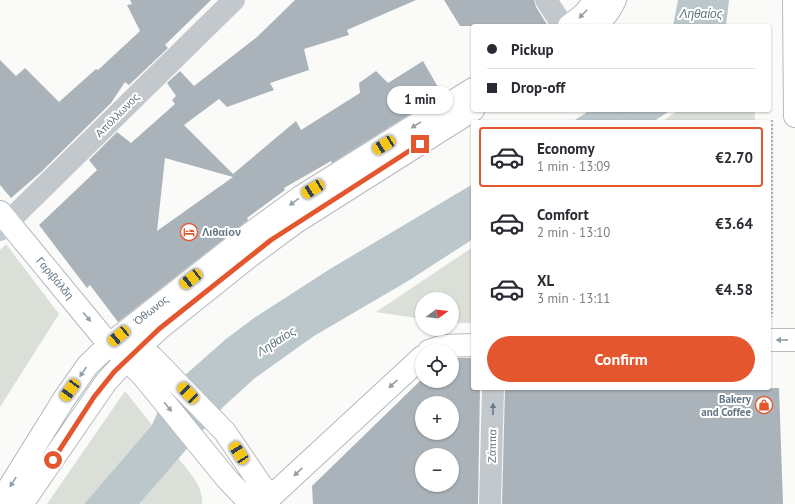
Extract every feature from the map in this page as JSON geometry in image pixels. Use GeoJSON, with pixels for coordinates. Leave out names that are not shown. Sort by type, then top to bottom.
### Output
{"type":"FeatureCollection","features":[{"type":"Feature","properties":{"kind":"street","name":"Απόλλωνος"},"geometry":{"type":"LineString","coordinates":[[3,221],[234,0]]}},
{"type":"Feature","properties":{"kind":"street"},"geometry":{"type":"LineString","coordinates":[[546,0],[562,24]]}},
{"type":"Feature","properties":{"kind":"street"},"geometry":{"type":"LineString","coordinates":[[572,24],[583,15],[596,0]]}},
{"type":"Feature","properties":{"kind":"street"},"geometry":{"type":"LineString","coordinates":[[599,24],[609,11],[615,0]]}},
{"type":"Feature","properties":{"kind":"street"},"geometry":{"type":"LineString","coordinates":[[794,0],[795,116]]}},
{"type":"Feature","properties":{"kind":"street","name":"Όθωνος"},"geometry":{"type":"LineString","coordinates":[[0,502],[64,399],[88,365],[110,344],[241,240],[302,196],[471,91]]}},
{"type":"Feature","properties":{"kind":"street"},"geometry":{"type":"LineString","coordinates":[[22,504],[94,397],[132,354],[165,324],[271,240],[471,111]]}},
{"type":"Feature","properties":{"kind":"street","name":"Γαριβάλδη"},"geometry":{"type":"LineString","coordinates":[[3,221],[110,344],[132,354],[151,370]]}},
{"type":"Feature","properties":{"kind":"street"},"geometry":{"type":"LineString","coordinates":[[771,333],[795,340]]}},
{"type":"Feature","properties":{"kind":"street"},"geometry":{"type":"LineString","coordinates":[[459,345],[471,345]]}},
{"type":"Feature","properties":{"kind":"street"},"geometry":{"type":"LineString","coordinates":[[262,501],[415,363]]}},
{"type":"Feature","properties":{"kind":"street"},"geometry":{"type":"LineString","coordinates":[[151,370],[225,432],[261,485],[262,501]]}},
{"type":"Feature","properties":{"kind":"street"},"geometry":{"type":"LineString","coordinates":[[151,370],[226,479],[262,501]]}},
{"type":"Feature","properties":{"kind":"street","name":"Ζάππα"},"geometry":{"type":"LineString","coordinates":[[490,504],[493,390]]}},
{"type":"Feature","properties":{"kind":"path"},"geometry":{"type":"LineString","coordinates":[[771,333],[772,119]]}},
{"type":"Feature","properties":{"kind":"shaded area"},"geometry":{"type":"Polygon","coordinates":[[[676,112],[755,112],[755,120],[664,120],[676,112]]]}},
{"type":"Feature","properties":{"kind":"shaded area"},"geometry":{"type":"Polygon","coordinates":[[[6,244],[59,314],[0,407],[0,250],[6,244]]]}},
{"type":"Feature","properties":{"kind":"shaded area"},"geometry":{"type":"Polygon","coordinates":[[[471,248],[471,323],[459,323],[459,292],[415,292],[415,318],[376,312],[471,248]]]}},
{"type":"Feature","properties":{"kind":"shaded area"},"geometry":{"type":"Polygon","coordinates":[[[125,391],[152,425],[84,504],[47,504],[125,391]]]}},
{"type":"Feature","properties":{"kind":"shaded area"},"geometry":{"type":"Polygon","coordinates":[[[178,458],[198,485],[202,497],[202,504],[139,504],[178,458]]]}},
{"type":"Feature","properties":{"kind":"water","name":"Ληθαίος"},"geometry":{"type":"Polygon","coordinates":[[[678,0],[729,0],[726,24],[673,24],[678,0]]]}},
{"type":"Feature","properties":{"kind":"water"},"geometry":{"type":"Polygon","coordinates":[[[587,112],[668,112],[656,120],[575,120],[587,112]]]}},
{"type":"Feature","properties":{"kind":"water","name":"Ληθαίος"},"geometry":{"type":"Polygon","coordinates":[[[471,185],[471,240],[408,281],[314,336],[255,378],[223,407],[139,504],[84,504],[152,425],[167,391],[226,339],[254,318],[330,269],[471,185]]]}},
{"type":"Feature","properties":{"kind":"building"},"geometry":{"type":"Polygon","coordinates":[[[130,0],[211,0],[165,45],[168,48],[129,85],[125,82],[111,103],[40,173],[11,198],[0,185],[0,60],[16,76],[25,68],[59,102],[96,69],[98,70],[140,31],[127,5],[132,4],[130,0]]]}},
{"type":"Feature","properties":{"kind":"building"},"geometry":{"type":"Polygon","coordinates":[[[295,0],[416,0],[347,30],[349,35],[304,49],[309,70],[270,83],[274,90],[227,107],[219,99],[184,125],[233,174],[296,121],[301,130],[360,93],[359,83],[376,71],[388,83],[423,61],[442,94],[332,163],[331,161],[284,188],[285,190],[247,218],[248,220],[118,322],[90,285],[87,288],[39,225],[97,170],[89,160],[117,132],[131,143],[175,104],[172,100],[176,96],[167,83],[180,71],[194,86],[257,37],[295,0]],[[165,158],[157,231],[233,177],[165,158]]]}},
{"type":"Feature","properties":{"kind":"building"},"geometry":{"type":"Polygon","coordinates":[[[444,0],[534,0],[536,7],[547,24],[471,24],[471,26],[460,26],[444,0]]]}},
{"type":"Feature","properties":{"kind":"building"},"geometry":{"type":"Polygon","coordinates":[[[459,358],[471,358],[471,390],[480,390],[478,504],[313,504],[312,486],[415,386],[415,388],[459,388],[459,358]]]}},
{"type":"Feature","properties":{"kind":"building"},"geometry":{"type":"Polygon","coordinates":[[[771,388],[779,388],[783,504],[502,504],[505,390],[771,390],[771,388]]]}},
{"type":"Feature","properties":{"kind":"place","name":"Λιθαίον"},"geometry":{"type":"Point","coordinates":[189,232]}},
{"type":"Feature","properties":{"kind":"place","name":"Bakery and Coffee"},"geometry":{"type":"Point","coordinates":[764,405]}},
{"type":"Feature","properties":{"kind":"route"},"geometry":{"type":"LineString","coordinates":[[53,460],[94,397],[114,372],[159,329],[250,256],[296,222],[420,144]]}}]}
